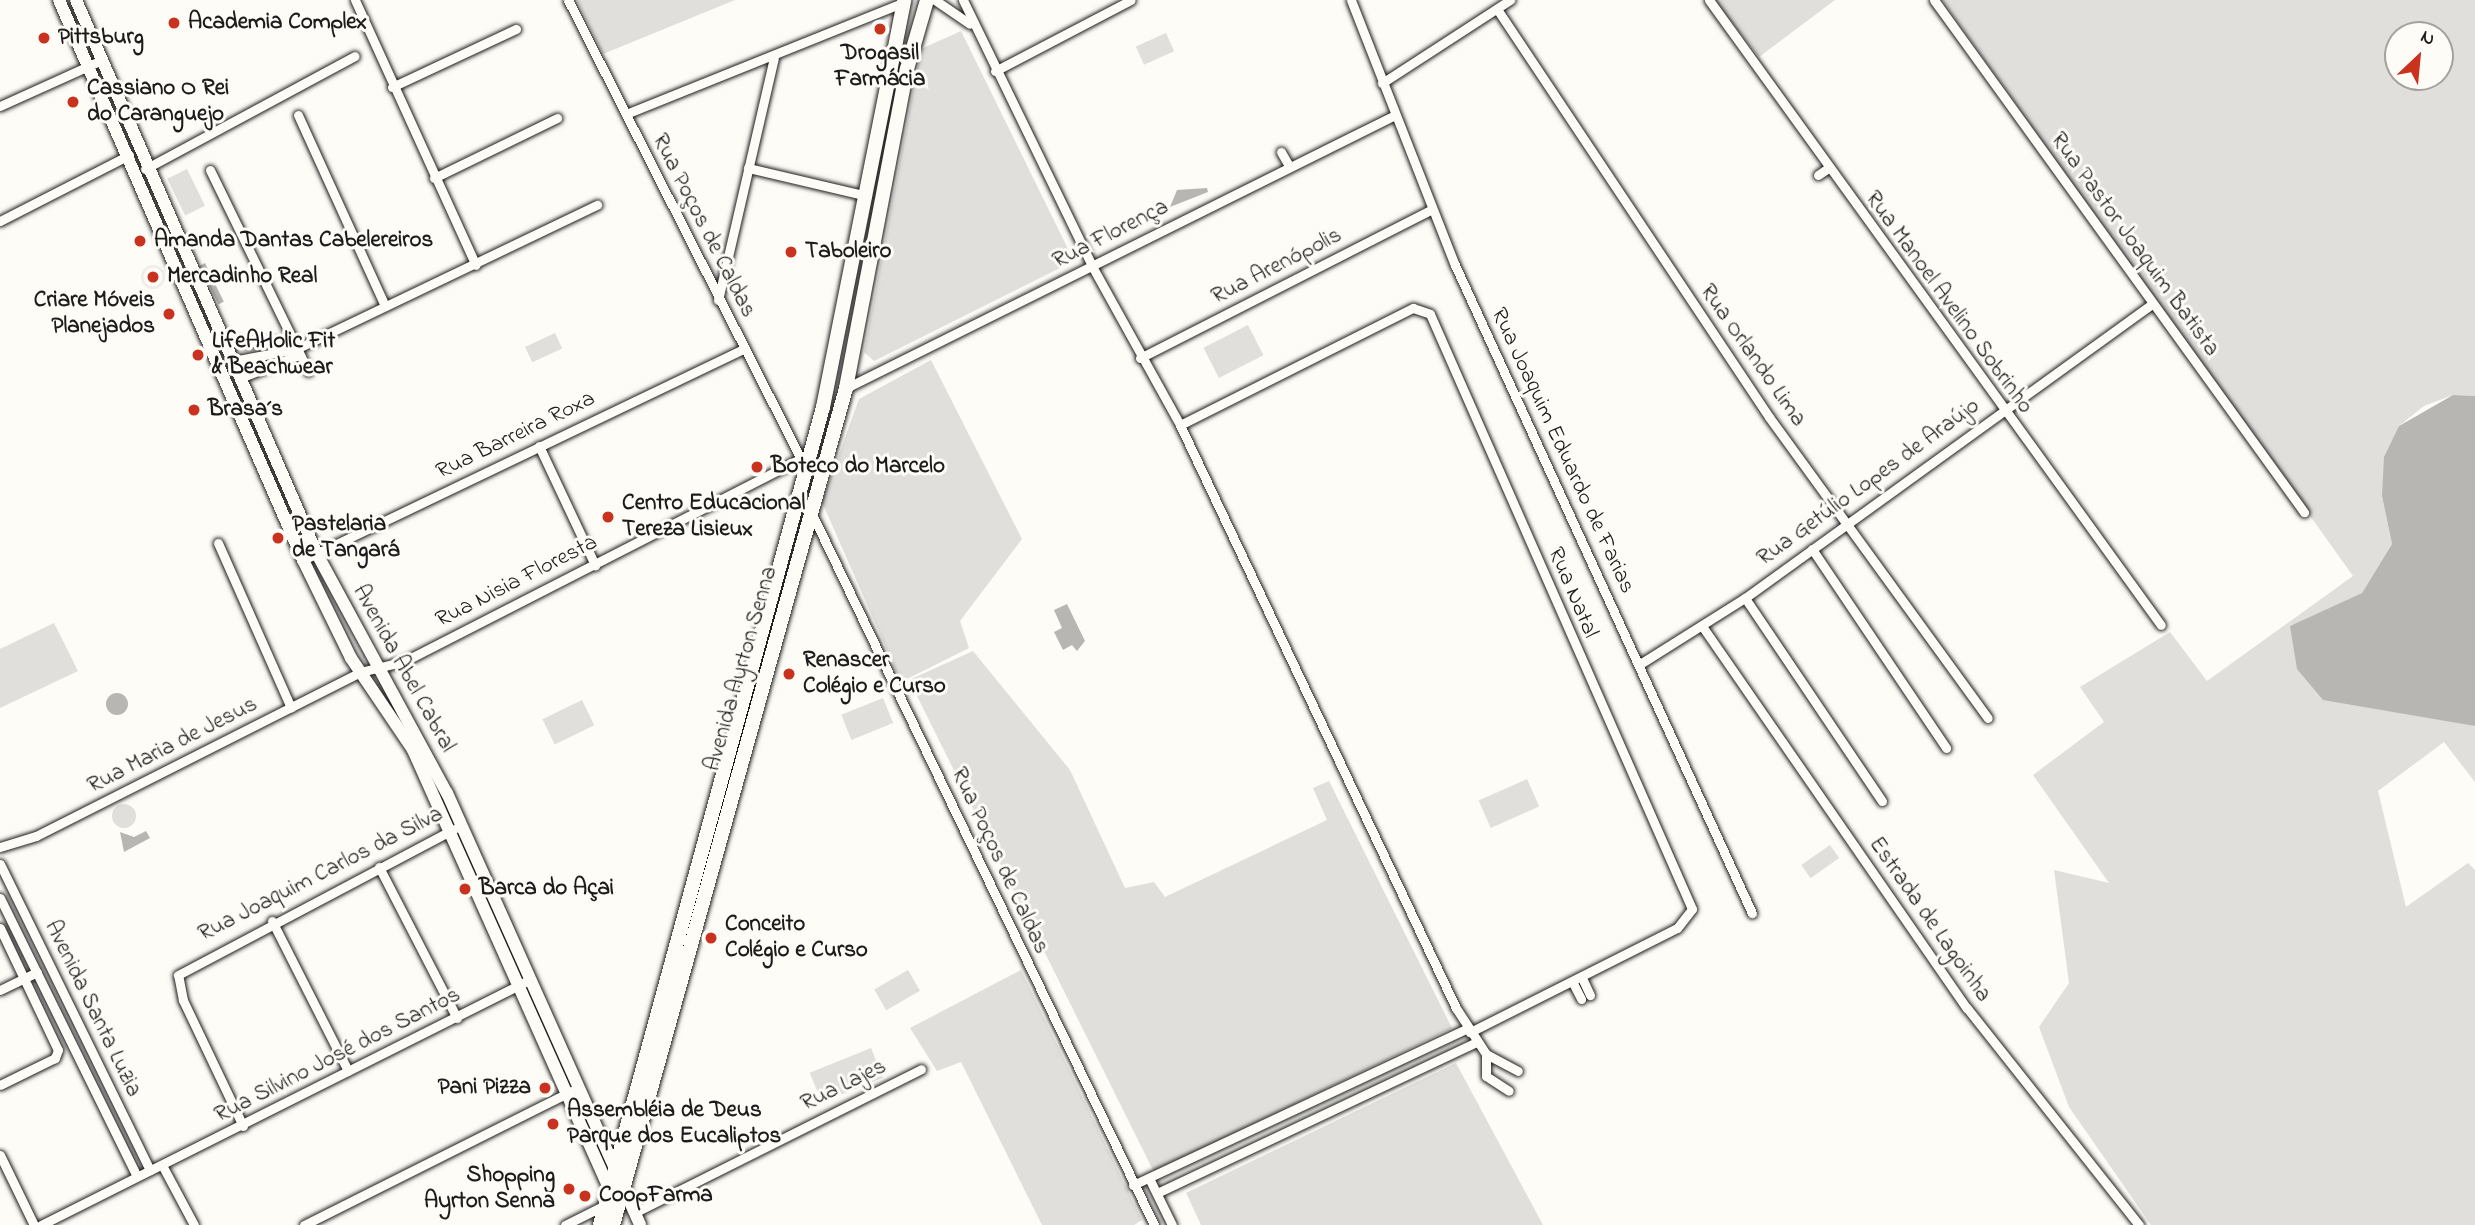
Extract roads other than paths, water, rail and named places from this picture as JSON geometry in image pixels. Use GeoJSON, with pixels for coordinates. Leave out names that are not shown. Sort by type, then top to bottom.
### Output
{"type":"FeatureCollection","features":[{"type":"Feature","properties":{"kind":"main road","name":"Avenida Abel Cabral"},"geometry":{"type":"LineString","coordinates":[[59,0],[129,155],[143,170],[233,361],[317,554],[381,668],[457,827],[572,1091],[616,1185],[637,1219]]}},
{"type":"Feature","properties":{"kind":"main road","name":"Avenida Abel Cabral"},"geometry":{"type":"LineString","coordinates":[[76,0],[303,560],[360,673],[404,733],[457,827]]}},
{"type":"Feature","properties":{"kind":"main road","name":"Avenida Ayrton Senna"},"geometry":{"type":"LineString","coordinates":[[600,1225],[616,1185],[846,388],[907,69],[927,0]]}},
{"type":"Feature","properties":{"kind":"main road","name":"Avenida Ayrton Senna"},"geometry":{"type":"LineString","coordinates":[[616,1222],[616,1185],[803,464],[867,196],[904,1]]}},
{"type":"Feature","properties":{"kind":"street"},"geometry":{"type":"LineString","coordinates":[[355,0],[392,87],[476,265]]}},
{"type":"Feature","properties":{"kind":"street","name":"Rua Poços de Caldas"},"geometry":{"type":"LineString","coordinates":[[568,0],[803,464]]}},
{"type":"Feature","properties":{"kind":"street"},"geometry":{"type":"LineString","coordinates":[[935,0],[958,11],[980,37]]}},
{"type":"Feature","properties":{"kind":"street"},"geometry":{"type":"LineString","coordinates":[[963,0],[995,71],[1093,266],[1140,358],[1180,425],[1469,1030],[1486,1054],[1518,1072]]}},
{"type":"Feature","properties":{"kind":"street"},"geometry":{"type":"LineString","coordinates":[[995,71],[1131,0]]}},
{"type":"Feature","properties":{"kind":"street","name":"Rua Joaquim Eduardo de Farias"},"geometry":{"type":"LineString","coordinates":[[1350,0],[1393,116],[1432,210],[1752,913]]}},
{"type":"Feature","properties":{"kind":"street"},"geometry":{"type":"LineString","coordinates":[[1382,83],[1510,0]]}},
{"type":"Feature","properties":{"kind":"street","name":"Rua Manoel Avelino Sobrinho"},"geometry":{"type":"LineString","coordinates":[[1709,0],[2001,410],[2161,625]]}},
{"type":"Feature","properties":{"kind":"street","name":"Rua Pastor Joaquim Batista"},"geometry":{"type":"LineString","coordinates":[[1934,0],[1945,24],[2304,512]]}},
{"type":"Feature","properties":{"kind":"street"},"geometry":{"type":"LineString","coordinates":[[626,114],[774,58],[904,1]]}},
{"type":"Feature","properties":{"kind":"street","name":"Rua Orlando Lima"},"geometry":{"type":"LineString","coordinates":[[1497,9],[1720,345],[1988,718]]}},
{"type":"Feature","properties":{"kind":"street"},"geometry":{"type":"LineString","coordinates":[[392,87],[516,29]]}},
{"type":"Feature","properties":{"kind":"street"},"geometry":{"type":"LineString","coordinates":[[143,170],[355,56]]}},
{"type":"Feature","properties":{"kind":"street"},"geometry":{"type":"LineString","coordinates":[[718,300],[774,58]]}},
{"type":"Feature","properties":{"kind":"street"},"geometry":{"type":"LineString","coordinates":[[0,106],[102,60]]}},
{"type":"Feature","properties":{"kind":"street"},"geometry":{"type":"LineString","coordinates":[[298,115],[385,306]]}},
{"type":"Feature","properties":{"kind":"street","name":"Rua Florença"},"geometry":{"type":"LineString","coordinates":[[846,388],[1393,116]]}},
{"type":"Feature","properties":{"kind":"street"},"geometry":{"type":"LineString","coordinates":[[435,178],[557,118]]}},
{"type":"Feature","properties":{"kind":"street"},"geometry":{"type":"LineString","coordinates":[[1281,152],[1289,166]]}},
{"type":"Feature","properties":{"kind":"street"},"geometry":{"type":"LineString","coordinates":[[0,221],[129,155]]}},
{"type":"Feature","properties":{"kind":"street"},"geometry":{"type":"LineString","coordinates":[[748,168],[867,196]]}},
{"type":"Feature","properties":{"kind":"street"},"geometry":{"type":"LineString","coordinates":[[1818,175],[1827,169]]}},
{"type":"Feature","properties":{"kind":"street"},"geometry":{"type":"LineString","coordinates":[[210,170],[308,371]]}},
{"type":"Feature","properties":{"kind":"street"},"geometry":{"type":"LineString","coordinates":[[240,378],[308,342],[476,265],[597,205]]}},
{"type":"Feature","properties":{"kind":"street","name":"Rua Arenópolis"},"geometry":{"type":"LineString","coordinates":[[1140,358],[1432,210]]}},
{"type":"Feature","properties":{"kind":"street","name":"Rua Getúlio Lopes de Araújo"},"geometry":{"type":"LineString","coordinates":[[1640,664],[1745,597],[2001,410],[2152,304]]}},
{"type":"Feature","properties":{"kind":"street","name":"Rua Natal"},"geometry":{"type":"LineString","coordinates":[[1180,425],[1420,307],[1430,314],[1690,895],[1692,909],[1677,928],[1577,981]]}},
{"type":"Feature","properties":{"kind":"street"},"geometry":{"type":"LineString","coordinates":[[224,342],[296,348]]}},
{"type":"Feature","properties":{"kind":"street"},"geometry":{"type":"LineString","coordinates":[[233,361],[296,348]]}},
{"type":"Feature","properties":{"kind":"street","name":"Rua Barreira Roxa"},"geometry":{"type":"LineString","coordinates":[[303,560],[745,348]]}},
{"type":"Feature","properties":{"kind":"street"},"geometry":{"type":"LineString","coordinates":[[539,446],[595,565]]}},
{"type":"Feature","properties":{"kind":"street","name":"Rua Nisia Floresta"},"geometry":{"type":"LineString","coordinates":[[360,673],[381,668],[803,464]]}},
{"type":"Feature","properties":{"kind":"street","name":"Rua Poços de Caldas"},"geometry":{"type":"LineString","coordinates":[[812,513],[1154,1225]]}},
{"type":"Feature","properties":{"kind":"street"},"geometry":{"type":"LineString","coordinates":[[218,543],[291,708]]}},
{"type":"Feature","properties":{"kind":"street"},"geometry":{"type":"LineString","coordinates":[[1812,549],[1946,748]]}},
{"type":"Feature","properties":{"kind":"street"},"geometry":{"type":"LineString","coordinates":[[1745,597],[1882,801]]}},
{"type":"Feature","properties":{"kind":"street","name":"Estrada de Lagoinha"},"geometry":{"type":"LineString","coordinates":[[1702,626],[1967,1008],[2139,1225]]}},
{"type":"Feature","properties":{"kind":"street","name":"Rua Maria de Jesus"},"geometry":{"type":"LineString","coordinates":[[0,847],[36,836],[360,673]]}},
{"type":"Feature","properties":{"kind":"street","name":"Rua Joaquim Carlos da Silva"},"geometry":{"type":"LineString","coordinates":[[243,1126],[179,989],[178,975],[198,960],[457,827]]}},
{"type":"Feature","properties":{"kind":"street","name":"Avenida Santa Luzia"},"geometry":{"type":"LineString","coordinates":[[0,864],[150,1170]]}},
{"type":"Feature","properties":{"kind":"street"},"geometry":{"type":"LineString","coordinates":[[379,867],[457,1018]]}},
{"type":"Feature","properties":{"kind":"street","name":"Avenida Santa Luzia"},"geometry":{"type":"LineString","coordinates":[[0,898],[137,1176]]}},
{"type":"Feature","properties":{"kind":"street"},"geometry":{"type":"LineString","coordinates":[[272,921],[348,1071]]}},
{"type":"Feature","properties":{"kind":"street"},"geometry":{"type":"LineString","coordinates":[[0,928],[58,1050],[55,1058],[0,1085]]}},
{"type":"Feature","properties":{"kind":"street"},"geometry":{"type":"LineString","coordinates":[[0,990],[37,972]]}},
{"type":"Feature","properties":{"kind":"street"},"geometry":{"type":"LineString","coordinates":[[1133,1185],[1577,981],[1585,997]]}},
{"type":"Feature","properties":{"kind":"street","name":"Rua Silvino José dos Santos"},"geometry":{"type":"LineString","coordinates":[[41,1225],[243,1126],[525,982]]}},
{"type":"Feature","properties":{"kind":"street"},"geometry":{"type":"LineString","coordinates":[[1157,1194],[1477,1042]]}},
{"type":"Feature","properties":{"kind":"street"},"geometry":{"type":"LineString","coordinates":[[1486,1054],[1486,1076],[1509,1091]]}},
{"type":"Feature","properties":{"kind":"street","name":"Rua Lajes"},"geometry":{"type":"LineString","coordinates":[[637,1219],[921,1069]]}},
{"type":"Feature","properties":{"kind":"street"},"geometry":{"type":"LineString","coordinates":[[304,1225],[572,1091]]}},
{"type":"Feature","properties":{"kind":"street"},"geometry":{"type":"LineString","coordinates":[[0,1155],[34,1225]]}},
{"type":"Feature","properties":{"kind":"street"},"geometry":{"type":"LineString","coordinates":[[162,1165],[194,1225]]}},
{"type":"Feature","properties":{"kind":"street"},"geometry":{"type":"LineString","coordinates":[[1149,1178],[1172,1225]]}},
{"type":"Feature","properties":{"kind":"street"},"geometry":{"type":"LineString","coordinates":[[565,1225],[607,1204]]}},
{"type":"Feature","properties":{"kind":"place","name":"Academia Complex"},"geometry":{"type":"Point","coordinates":[174,23]}},
{"type":"Feature","properties":{"kind":"place","name":"Drogasil Farmácia"},"geometry":{"type":"Point","coordinates":[880,29]}},
{"type":"Feature","properties":{"kind":"place","name":"Pittsburg"},"geometry":{"type":"Point","coordinates":[44,38]}},
{"type":"Feature","properties":{"kind":"place","name":"Cassiano O Rei do Caranguejo"},"geometry":{"type":"Point","coordinates":[73,102]}},
{"type":"Feature","properties":{"kind":"place","name":"Amanda Dantas Cabelereiros"},"geometry":{"type":"Point","coordinates":[140,241]}},
{"type":"Feature","properties":{"kind":"place","name":"Taboleiro"},"geometry":{"type":"Point","coordinates":[791,252]}},
{"type":"Feature","properties":{"kind":"place","name":"Mercadinho Real"},"geometry":{"type":"Point","coordinates":[153,277]}},
{"type":"Feature","properties":{"kind":"place","name":"Criare Móveis Planejados"},"geometry":{"type":"Point","coordinates":[169,314]}},
{"type":"Feature","properties":{"kind":"place","name":"LifeAHolic Fit & Beachwear"},"geometry":{"type":"Point","coordinates":[198,355]}},
{"type":"Feature","properties":{"kind":"place","name":"Brasa´s"},"geometry":{"type":"Point","coordinates":[194,410]}},
{"type":"Feature","properties":{"kind":"place","name":"Boteco do Marcelo"},"geometry":{"type":"Point","coordinates":[757,467]}},
{"type":"Feature","properties":{"kind":"place","name":"Centro Educacional Tereza Lisieux"},"geometry":{"type":"Point","coordinates":[608,517]}},
{"type":"Feature","properties":{"kind":"place","name":"Pastelaria de Tangará"},"geometry":{"type":"Point","coordinates":[278,538]}},
{"type":"Feature","properties":{"kind":"place","name":"Renascer Colégio e Curso"},"geometry":{"type":"Point","coordinates":[789,674]}},
{"type":"Feature","properties":{"kind":"place","name":"Barca do Açai"},"geometry":{"type":"Point","coordinates":[465,889]}},
{"type":"Feature","properties":{"kind":"place","name":"Conceito Colégio e Curso"},"geometry":{"type":"Point","coordinates":[711,938]}},
{"type":"Feature","properties":{"kind":"place","name":"Pani Pizza"},"geometry":{"type":"Point","coordinates":[545,1088]}},
{"type":"Feature","properties":{"kind":"place","name":"Assembléia de Deus Parque dos Eucaliptos"},"geometry":{"type":"Point","coordinates":[553,1124]}},
{"type":"Feature","properties":{"kind":"place","name":"Shopping Ayrton Senna"},"geometry":{"type":"Point","coordinates":[569,1189]}},
{"type":"Feature","properties":{"kind":"place","name":"CoopFarma"},"geometry":{"type":"Point","coordinates":[585,1196]}}]}
